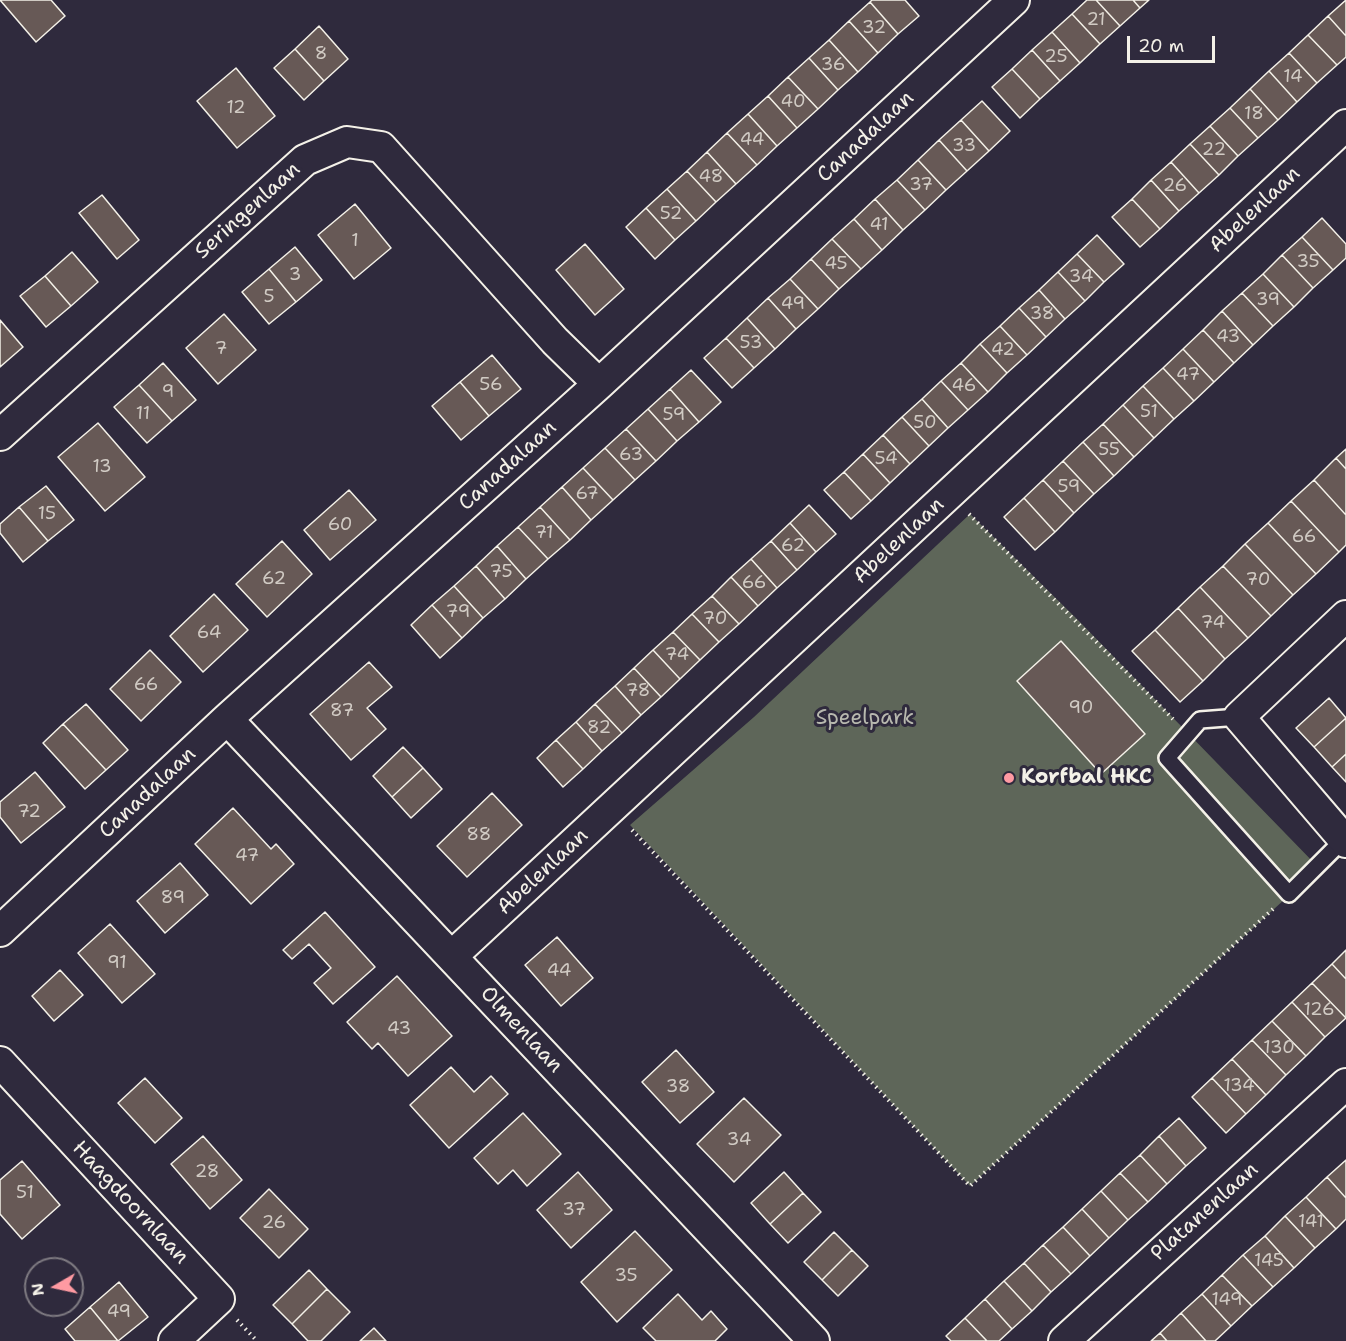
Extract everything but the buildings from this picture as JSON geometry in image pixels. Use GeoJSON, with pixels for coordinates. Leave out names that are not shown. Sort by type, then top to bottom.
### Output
{"type":"FeatureCollection","features":[{"type":"Feature","properties":{"kind":"street","name":"Canadalaan"},"geometry":{"type":"LineString","coordinates":[[0,931],[227,719],[599,384],[1014,0]]}},
{"type":"Feature","properties":{"kind":"street","name":"Abelenlaan"},"geometry":{"type":"LineString","coordinates":[[452,956],[1346,126]]}},
{"type":"Feature","properties":{"kind":"street","name":"Seringenlaan"},"geometry":{"type":"LineString","coordinates":[[0,435],[305,160],[348,142],[381,147],[555,341],[599,384]]}},
{"type":"Feature","properties":{"kind":"street"},"geometry":{"type":"LineString","coordinates":[[1345,841],[1239,717],[1346,616]]}},
{"type":"Feature","properties":{"kind":"street","name":"Olmenlaan"},"geometry":{"type":"LineString","coordinates":[[227,719],[814,1341]]}},
{"type":"Feature","properties":{"kind":"street","name":"Haagdoornlaan"},"geometry":{"type":"LineString","coordinates":[[0,1062],[219,1299],[174,1341]]}},
{"type":"Feature","properties":{"kind":"street","name":"Platanenlaan"},"geometry":{"type":"LineString","coordinates":[[1064,1341],[1346,1084]]}},
{"type":"Feature","properties":{"kind":"lane"},"geometry":{"type":"LineString","coordinates":[[1239,717],[1200,720],[1167,758],[1289,894],[1345,841]]}},
{"type":"Feature","properties":{"kind":"path"},"geometry":{"type":"LineString","coordinates":[[949,494],[1175,722],[1200,720]]}},
{"type":"Feature","properties":{"kind":"path"},"geometry":{"type":"LineString","coordinates":[[612,808],[970,1186],[1289,894]]}},
{"type":"Feature","properties":{"kind":"green space","name":"Speelpark"},"geometry":{"type":"Polygon","coordinates":[[[970,514],[1078,620],[1319,868],[970,1186],[630,825],[754,717],[970,514]]]}},
{"type":"Feature","properties":{"kind":"place","name":"Korfbal HKC"},"geometry":{"type":"Point","coordinates":[1009,778]}}]}
